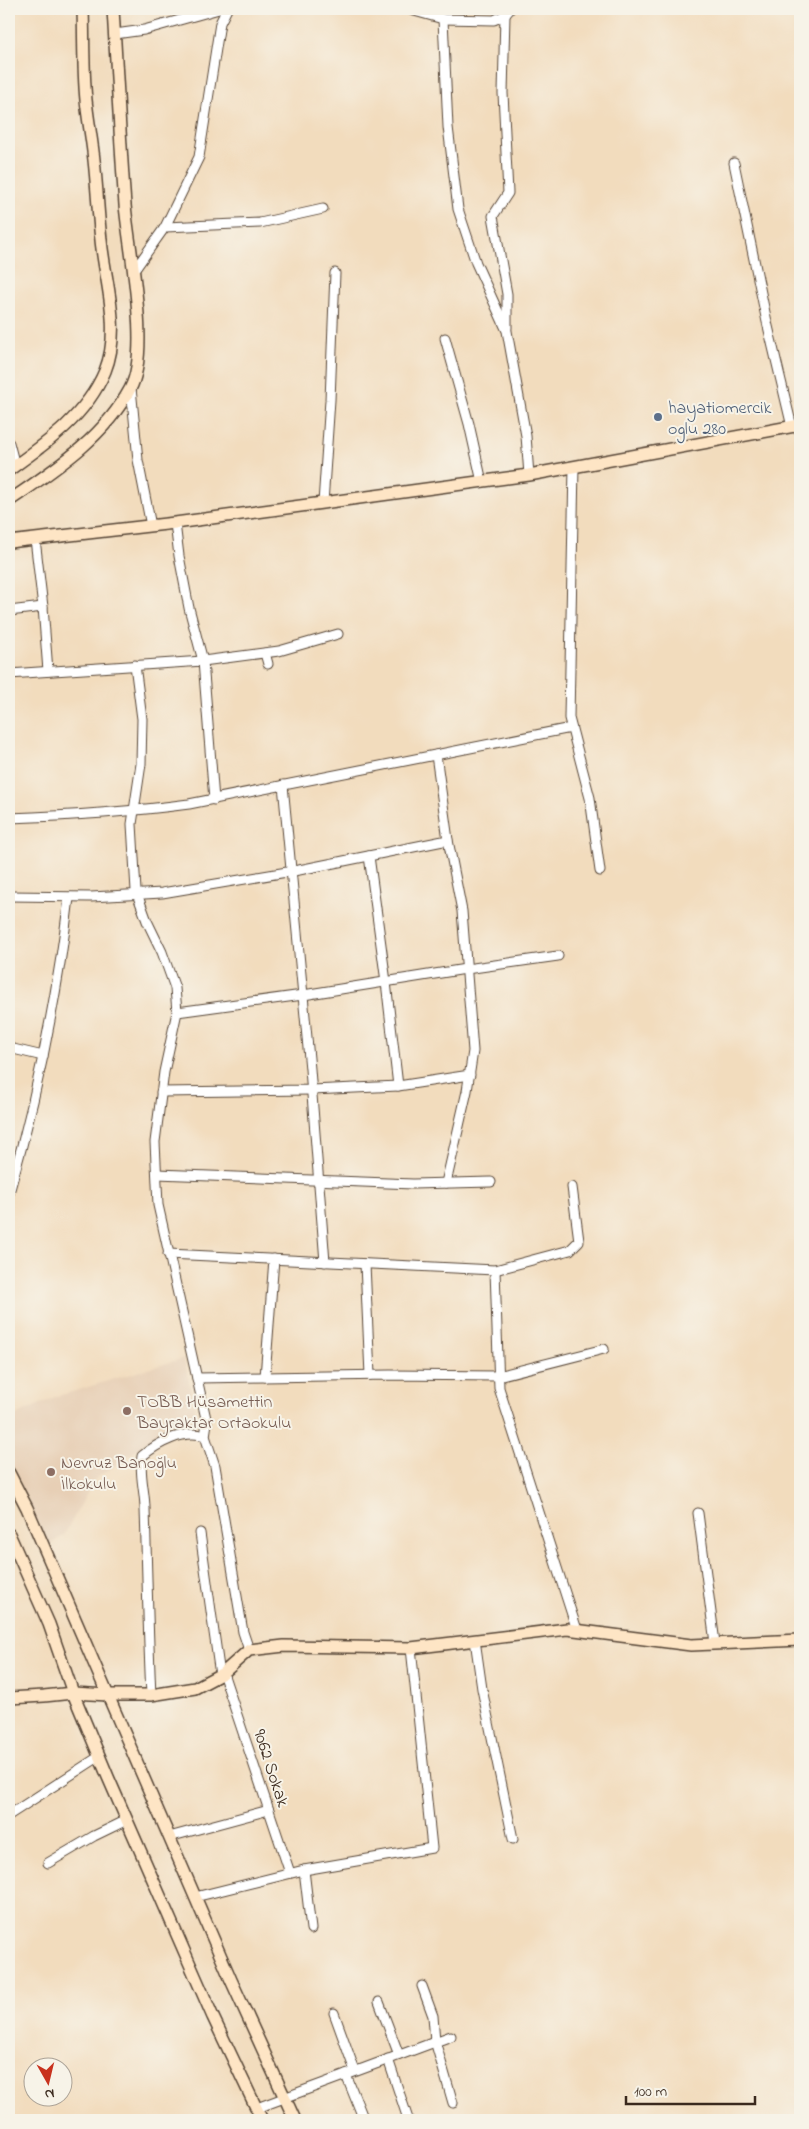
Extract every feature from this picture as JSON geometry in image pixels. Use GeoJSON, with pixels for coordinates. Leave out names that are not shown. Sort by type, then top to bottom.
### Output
{"type":"FeatureCollection","features":[{"type":"Feature","properties":{"kind":"street"},"geometry":{"type":"LineString","coordinates":[[9,443],[12,468],[55,437],[78,413],[96,390],[106,369],[112,339],[110,299],[101,242],[94,158],[86,100],[83,9]]}},
{"type":"Feature","properties":{"kind":"street"},"geometry":{"type":"LineString","coordinates":[[113,9],[128,244],[133,272],[139,334],[137,364],[131,388],[138,460],[151,526]]}},
{"type":"Feature","properties":{"kind":"street"},"geometry":{"type":"LineString","coordinates":[[115,34],[144,30],[219,9]]}},
{"type":"Feature","properties":{"kind":"street"},"geometry":{"type":"LineString","coordinates":[[133,272],[165,227],[199,157],[220,23],[227,9]]}},
{"type":"Feature","properties":{"kind":"street"},"geometry":{"type":"LineString","coordinates":[[407,9],[443,19],[494,20],[508,12]]}},
{"type":"Feature","properties":{"kind":"street"},"geometry":{"type":"LineString","coordinates":[[508,12],[504,94],[508,193],[493,216],[508,294],[508,331],[526,436],[528,475]]}},
{"type":"Feature","properties":{"kind":"street"},"geometry":{"type":"LineString","coordinates":[[443,19],[448,127],[458,209],[476,263],[508,331]]}},
{"type":"Feature","properties":{"kind":"street"},"geometry":{"type":"LineString","coordinates":[[9,542],[175,523],[482,482],[796,426],[767,322],[734,163]]}},
{"type":"Feature","properties":{"kind":"street"},"geometry":{"type":"LineString","coordinates":[[165,227],[260,223],[323,210]]}},
{"type":"Feature","properties":{"kind":"street"},"geometry":{"type":"LineString","coordinates":[[323,503],[330,400],[335,273]]}},
{"type":"Feature","properties":{"kind":"street"},"geometry":{"type":"LineString","coordinates":[[445,338],[469,424],[482,482]]}},
{"type":"Feature","properties":{"kind":"street"},"geometry":{"type":"LineString","coordinates":[[9,501],[81,449],[111,418],[131,388]]}},
{"type":"Feature","properties":{"kind":"street"},"geometry":{"type":"LineString","coordinates":[[574,467],[568,684],[569,718],[590,798],[600,870]]}},
{"type":"Feature","properties":{"kind":"street"},"geometry":{"type":"LineString","coordinates":[[175,523],[189,608],[203,660],[214,800]]}},
{"type":"Feature","properties":{"kind":"street"},"geometry":{"type":"LineString","coordinates":[[35,539],[48,670]]}},
{"type":"Feature","properties":{"kind":"street"},"geometry":{"type":"LineString","coordinates":[[9,610],[43,607]]}},
{"type":"Feature","properties":{"kind":"street"},"geometry":{"type":"LineString","coordinates":[[9,674],[203,660],[265,653],[279,651],[338,634]]}},
{"type":"Feature","properties":{"kind":"street"},"geometry":{"type":"LineString","coordinates":[[265,653],[268,664]]}},
{"type":"Feature","properties":{"kind":"street"},"geometry":{"type":"LineString","coordinates":[[135,665],[142,719],[141,764],[132,824],[137,895],[176,988],[177,1012],[155,1142],[158,1205],[207,1423],[205,1436],[215,1466],[243,1632],[249,1650]]}},
{"type":"Feature","properties":{"kind":"street"},"geometry":{"type":"LineString","coordinates":[[9,818],[134,812],[214,800],[571,728]]}},
{"type":"Feature","properties":{"kind":"street"},"geometry":{"type":"LineString","coordinates":[[436,754],[448,840],[462,911],[473,1051],[470,1075],[446,1183]]}},
{"type":"Feature","properties":{"kind":"street"},"geometry":{"type":"LineString","coordinates":[[283,785],[312,1090],[325,1262]]}},
{"type":"Feature","properties":{"kind":"street"},"geometry":{"type":"LineString","coordinates":[[9,896],[69,898],[162,893],[291,872],[448,840]]}},
{"type":"Feature","properties":{"kind":"street"},"geometry":{"type":"LineString","coordinates":[[369,856],[398,1086]]}},
{"type":"Feature","properties":{"kind":"street"},"geometry":{"type":"LineString","coordinates":[[9,1193],[43,1056],[64,942],[69,898]]}},
{"type":"Feature","properties":{"kind":"street"},"geometry":{"type":"LineString","coordinates":[[177,1012],[303,996],[558,956]]}},
{"type":"Feature","properties":{"kind":"street"},"geometry":{"type":"LineString","coordinates":[[9,1048],[43,1056]]}},
{"type":"Feature","properties":{"kind":"street"},"geometry":{"type":"LineString","coordinates":[[162,1092],[312,1090],[398,1086],[470,1075]]}},
{"type":"Feature","properties":{"kind":"street"},"geometry":{"type":"LineString","coordinates":[[157,1174],[413,1184],[491,1182]]}},
{"type":"Feature","properties":{"kind":"street"},"geometry":{"type":"LineString","coordinates":[[168,1254],[495,1270],[570,1250],[579,1241],[572,1187]]}},
{"type":"Feature","properties":{"kind":"street"},"geometry":{"type":"LineString","coordinates":[[265,1377],[274,1259]]}},
{"type":"Feature","properties":{"kind":"street"},"geometry":{"type":"LineString","coordinates":[[365,1264],[370,1375]]}},
{"type":"Feature","properties":{"kind":"street"},"geometry":{"type":"LineString","coordinates":[[495,1270],[500,1388],[577,1630]]}},
{"type":"Feature","properties":{"kind":"street"},"geometry":{"type":"LineString","coordinates":[[197,1378],[370,1375],[498,1376],[604,1349]]}},
{"type":"Feature","properties":{"kind":"street"},"geometry":{"type":"LineString","coordinates":[[151,1695],[145,1506],[139,1470],[142,1456],[158,1443],[178,1437],[199,1434],[205,1436]]}},
{"type":"Feature","properties":{"kind":"street"},"geometry":{"type":"LineString","coordinates":[[9,1473],[27,1508],[195,1897],[295,2120]]}},
{"type":"Feature","properties":{"kind":"street"},"geometry":{"type":"LineString","coordinates":[[698,1513],[715,1644]]}},
{"type":"Feature","properties":{"kind":"street","name":"9062 Sokak"},"geometry":{"type":"LineString","coordinates":[[200,1533],[221,1674],[290,1873]]}},
{"type":"Feature","properties":{"kind":"street"},"geometry":{"type":"LineString","coordinates":[[9,1534],[12,1553],[50,1624],[73,1693],[127,1820],[213,2017],[262,2120]]}},
{"type":"Feature","properties":{"kind":"street"},"geometry":{"type":"LineString","coordinates":[[9,1698],[73,1693],[151,1695],[195,1688],[221,1674],[249,1650],[284,1646],[411,1648],[567,1629],[691,1645],[800,1640]]}},
{"type":"Feature","properties":{"kind":"street"},"geometry":{"type":"LineString","coordinates":[[474,1640],[482,1689],[513,1839]]}},
{"type":"Feature","properties":{"kind":"street"},"geometry":{"type":"LineString","coordinates":[[195,1897],[304,1870],[432,1848],[411,1648]]}},
{"type":"Feature","properties":{"kind":"street"},"geometry":{"type":"LineString","coordinates":[[9,1814],[100,1756]]}},
{"type":"Feature","properties":{"kind":"street"},"geometry":{"type":"LineString","coordinates":[[169,1837],[269,1810]]}},
{"type":"Feature","properties":{"kind":"street"},"geometry":{"type":"LineString","coordinates":[[48,1863],[94,1836],[127,1820]]}},
{"type":"Feature","properties":{"kind":"street"},"geometry":{"type":"LineString","coordinates":[[304,1870],[311,1929]]}},
{"type":"Feature","properties":{"kind":"street"},"geometry":{"type":"LineString","coordinates":[[422,1986],[433,2016],[435,2042],[454,2103]]}},
{"type":"Feature","properties":{"kind":"street"},"geometry":{"type":"LineString","coordinates":[[379,2002],[398,2055]]}},
{"type":"Feature","properties":{"kind":"street"},"geometry":{"type":"LineString","coordinates":[[334,2013],[364,2120]]}},
{"type":"Feature","properties":{"kind":"street"},"geometry":{"type":"LineString","coordinates":[[257,2108],[451,2036]]}},
{"type":"Feature","properties":{"kind":"street"},"geometry":{"type":"LineString","coordinates":[[388,2059],[408,2119]]}},
{"type":"Feature","properties":{"kind":"shaded area"},"geometry":{"type":"Polygon","coordinates":[[[184,1358],[198,1425],[157,1436],[95,1479],[64,1535],[51,1544],[44,1536],[9,1460],[9,1419],[55,1397],[184,1358]]]}},
{"type":"Feature","properties":{"kind":"place","name":"hayatiomercik oglu 280"},"geometry":{"type":"Point","coordinates":[658,417]}},
{"type":"Feature","properties":{"kind":"place","name":"TOBB Hüsamettin Bayraktar Ortaokulu"},"geometry":{"type":"Point","coordinates":[127,1411]}},
{"type":"Feature","properties":{"kind":"place","name":"Nevruz Banoğlu İlkokulu"},"geometry":{"type":"Point","coordinates":[51,1472]}}]}
